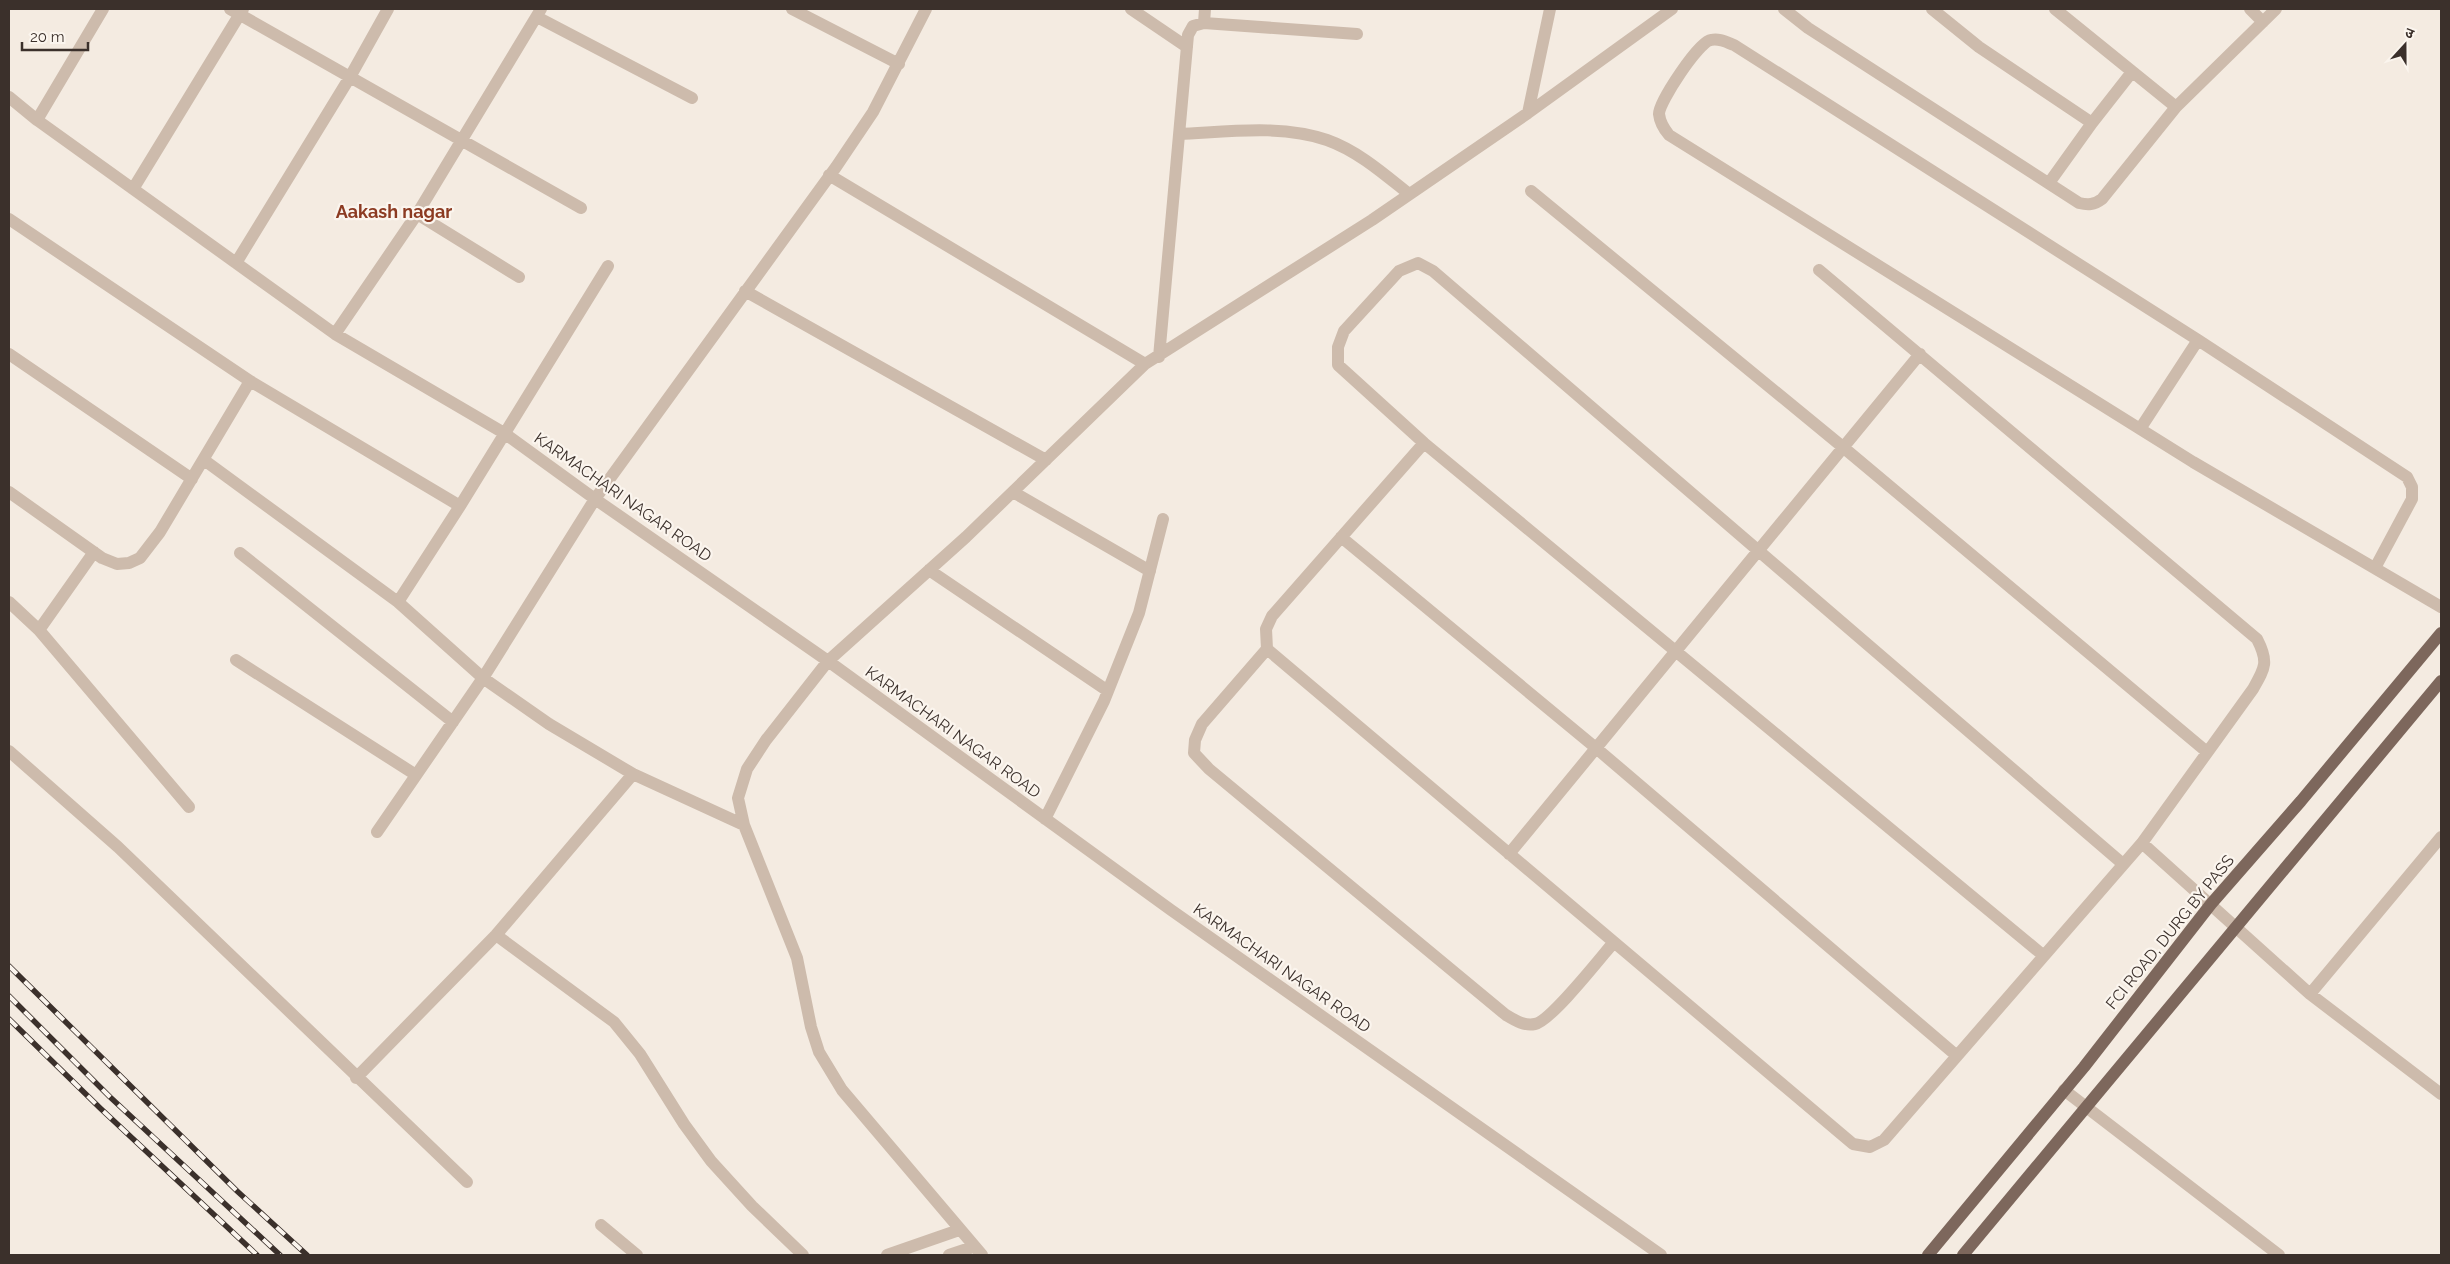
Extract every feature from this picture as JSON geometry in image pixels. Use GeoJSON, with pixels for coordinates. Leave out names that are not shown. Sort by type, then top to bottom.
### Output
{"type":"FeatureCollection","features":[{"type":"Feature","properties":{"kind":"main road","name":"FCI ROAD, DURG BY PASS"},"geometry":{"type":"LineString","coordinates":[[1928,1255],[2064,1090],[2211,904],[2301,801],[2441,633]]}},
{"type":"Feature","properties":{"kind":"main road"},"geometry":{"type":"LineString","coordinates":[[1963,1255],[2237,928],[2441,680]]}},
{"type":"Feature","properties":{"kind":"street"},"geometry":{"type":"LineString","coordinates":[[37,120],[103,9]]}},
{"type":"Feature","properties":{"kind":"street"},"geometry":{"type":"LineString","coordinates":[[236,263],[350,77],[388,9]]}},
{"type":"Feature","properties":{"kind":"street"},"geometry":{"type":"LineString","coordinates":[[792,9],[899,64]]}},
{"type":"Feature","properties":{"kind":"street"},"geometry":{"type":"LineString","coordinates":[[376,832],[483,678],[595,499],[873,112],[926,9]]}},
{"type":"Feature","properties":{"kind":"street"},"geometry":{"type":"LineString","coordinates":[[1131,9],[1187,47]]}},
{"type":"Feature","properties":{"kind":"street"},"geometry":{"type":"LineString","coordinates":[[1204,23],[1205,9]]}},
{"type":"Feature","properties":{"kind":"street"},"geometry":{"type":"LineString","coordinates":[[1528,113],[1550,9]]}},
{"type":"Feature","properties":{"kind":"street"},"geometry":{"type":"LineString","coordinates":[[978,1251],[842,1090],[819,1052],[811,1027],[797,958],[744,825],[738,798],[747,769],[766,740],[828,661],[929,570],[1145,364],[1159,357],[1207,323],[1372,220],[1528,113],[1672,9]]}},
{"type":"Feature","properties":{"kind":"street"},"geometry":{"type":"LineString","coordinates":[[1784,9],[1808,28],[2079,203],[2096,204],[2176,107],[2276,9]]}},
{"type":"Feature","properties":{"kind":"street"},"geometry":{"type":"LineString","coordinates":[[1932,9],[1979,47],[2092,122]]}},
{"type":"Feature","properties":{"kind":"street"},"geometry":{"type":"LineString","coordinates":[[2055,9],[2176,107]]}},
{"type":"Feature","properties":{"kind":"street"},"geometry":{"type":"LineString","coordinates":[[2250,9],[2263,22]]}},
{"type":"Feature","properties":{"kind":"street"},"geometry":{"type":"LineString","coordinates":[[133,189],[238,11],[461,141],[581,208]]}},
{"type":"Feature","properties":{"kind":"street"},"geometry":{"type":"LineString","coordinates":[[335,334],[417,214],[539,13],[692,98]]}},
{"type":"Feature","properties":{"kind":"street"},"geometry":{"type":"LineString","coordinates":[[1159,357],[1188,35],[1193,26],[1204,23],[1357,34]]}},
{"type":"Feature","properties":{"kind":"street"},"geometry":{"type":"LineString","coordinates":[[2375,568],[2412,499],[2412,486],[2407,477],[2198,340],[1734,45],[1721,40],[1710,40],[1699,46],[1664,100],[1659,113],[1662,126],[1669,135],[2140,429],[2375,568],[2441,607]]}},
{"type":"Feature","properties":{"kind":"street"},"geometry":{"type":"LineString","coordinates":[[2049,183],[2092,122],[2132,72]]}},
{"type":"Feature","properties":{"kind":"street","name":"KARMACHARI NAGAR ROAD"},"geometry":{"type":"LineString","coordinates":[[9,97],[37,120],[335,334],[504,432],[595,499],[828,661],[1171,910],[1661,1255]]}},
{"type":"Feature","properties":{"kind":"street"},"geometry":{"type":"LineString","coordinates":[[1179,134],[1234,132],[1303,134],[1328,140],[1364,160],[1409,194]]}},
{"type":"Feature","properties":{"kind":"street"},"geometry":{"type":"LineString","coordinates":[[829,175],[1145,364]]}},
{"type":"Feature","properties":{"kind":"street"},"geometry":{"type":"LineString","coordinates":[[1531,191],[1844,448],[2208,752]]}},
{"type":"Feature","properties":{"kind":"street"},"geometry":{"type":"LineString","coordinates":[[417,214],[519,277]]}},
{"type":"Feature","properties":{"kind":"street"},"geometry":{"type":"LineString","coordinates":[[9,219],[250,381],[460,506]]}},
{"type":"Feature","properties":{"kind":"street"},"geometry":{"type":"LineString","coordinates":[[2044,956],[1424,442],[1338,365],[1338,347],[1344,330],[1398,271],[1418,264],[1433,271],[2123,864]]}},
{"type":"Feature","properties":{"kind":"street"},"geometry":{"type":"LineString","coordinates":[[398,602],[460,506],[608,266]]}},
{"type":"Feature","properties":{"kind":"street"},"geometry":{"type":"LineString","coordinates":[[1267,649],[1853,1144],[1870,1147],[1884,1140],[2142,843],[2253,690],[2263,670],[2265,654],[2257,639],[1819,270]]}},
{"type":"Feature","properties":{"kind":"street"},"geometry":{"type":"LineString","coordinates":[[745,291],[1046,460]]}},
{"type":"Feature","properties":{"kind":"street"},"geometry":{"type":"LineString","coordinates":[[2140,429],[2198,340]]}},
{"type":"Feature","properties":{"kind":"street"},"geometry":{"type":"LineString","coordinates":[[9,354],[192,479]]}},
{"type":"Feature","properties":{"kind":"street"},"geometry":{"type":"LineString","coordinates":[[1509,854],[1760,552],[1920,354]]}},
{"type":"Feature","properties":{"kind":"street"},"geometry":{"type":"LineString","coordinates":[[9,492],[94,552],[117,564],[129,564],[140,558],[160,532],[250,381]]}},
{"type":"Feature","properties":{"kind":"street"},"geometry":{"type":"LineString","coordinates":[[1424,442],[1272,616],[1266,629],[1267,649],[1202,724],[1195,740],[1194,753],[1209,769],[1506,1015],[1521,1024],[1537,1024],[1552,1014],[1614,942]]}},
{"type":"Feature","properties":{"kind":"street"},"geometry":{"type":"LineString","coordinates":[[204,460],[398,602],[483,678],[549,724],[633,774],[744,825]]}},
{"type":"Feature","properties":{"kind":"street"},"geometry":{"type":"LineString","coordinates":[[1012,492],[1150,571]]}},
{"type":"Feature","properties":{"kind":"street"},"geometry":{"type":"LineString","coordinates":[[1045,819],[1108,691],[1139,613],[1163,519]]}},
{"type":"Feature","properties":{"kind":"street"},"geometry":{"type":"LineString","coordinates":[[1341,537],[1596,748],[1957,1056]]}},
{"type":"Feature","properties":{"kind":"street"},"geometry":{"type":"LineString","coordinates":[[40,630],[94,552]]}},
{"type":"Feature","properties":{"kind":"street"},"geometry":{"type":"LineString","coordinates":[[240,553],[453,722]]}},
{"type":"Feature","properties":{"kind":"street"},"geometry":{"type":"LineString","coordinates":[[929,570],[1108,691]]}},
{"type":"Feature","properties":{"kind":"street"},"geometry":{"type":"LineString","coordinates":[[9,602],[40,630],[189,807]]}},
{"type":"Feature","properties":{"kind":"street"},"geometry":{"type":"LineString","coordinates":[[236,660],[416,775]]}},
{"type":"Feature","properties":{"kind":"street"},"geometry":{"type":"LineString","coordinates":[[9,751],[118,848],[356,1078],[467,1182]]}},
{"type":"Feature","properties":{"kind":"street"},"geometry":{"type":"LineString","coordinates":[[356,1078],[496,936],[633,774]]}},
{"type":"Feature","properties":{"kind":"street"},"geometry":{"type":"LineString","coordinates":[[2310,994],[2441,837]]}},
{"type":"Feature","properties":{"kind":"street"},"geometry":{"type":"LineString","coordinates":[[2142,843],[2310,994],[2441,1094]]}},
{"type":"Feature","properties":{"kind":"street"},"geometry":{"type":"LineString","coordinates":[[496,936],[614,1022],[640,1054],[684,1124],[712,1161],[752,1206],[803,1255]]}},
{"type":"Feature","properties":{"kind":"street"},"geometry":{"type":"LineString","coordinates":[[2064,1090],[2280,1255]]}},
{"type":"Feature","properties":{"kind":"street"},"geometry":{"type":"LineString","coordinates":[[601,1225],[637,1255]]}},
{"type":"Feature","properties":{"kind":"street"},"geometry":{"type":"LineString","coordinates":[[887,1255],[959,1230]]}},
{"type":"Feature","properties":{"kind":"street"},"geometry":{"type":"LineString","coordinates":[[949,1255],[978,1251]]}},
{"type":"Feature","properties":{"kind":"railway"},"geometry":{"type":"LineString","coordinates":[[9,966],[237,1191],[307,1255]]}},
{"type":"Feature","properties":{"kind":"railway"},"geometry":{"type":"LineString","coordinates":[[9,996],[110,1097],[280,1255]]}},
{"type":"Feature","properties":{"kind":"railway"},"geometry":{"type":"LineString","coordinates":[[9,1019],[100,1108],[257,1255]]}},
{"type":"Feature","properties":{"kind":"district","name":"Aakash nagar"},"geometry":{"type":"Point","coordinates":[394,211]}}]}
